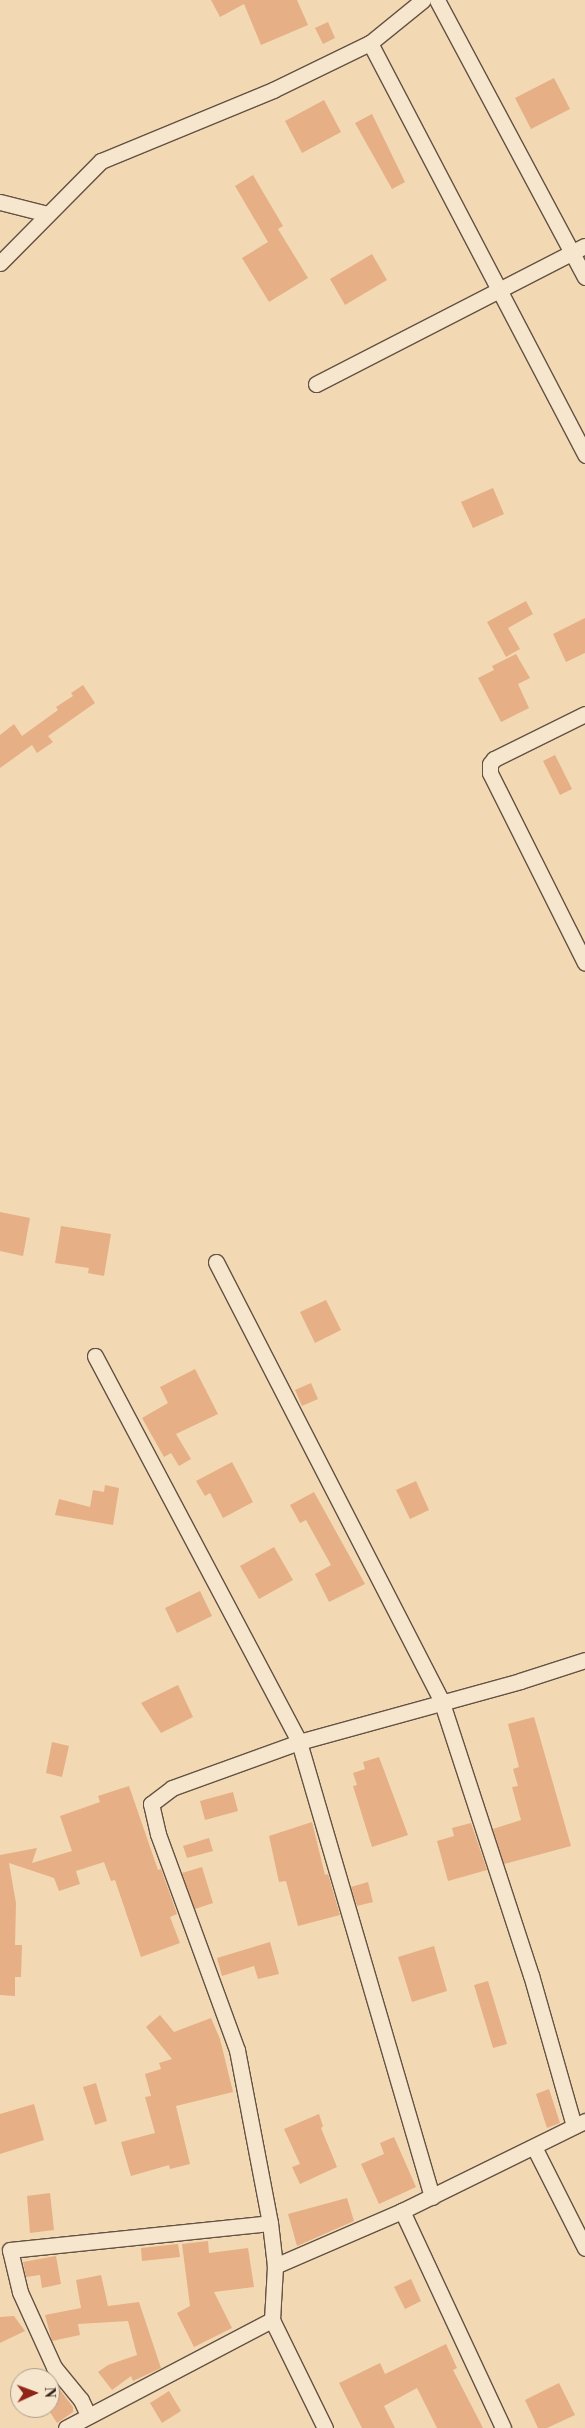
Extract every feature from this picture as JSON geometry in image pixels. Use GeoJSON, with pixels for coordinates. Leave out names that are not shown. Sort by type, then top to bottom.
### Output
{"type":"FeatureCollection","features":[{"type":"Feature","properties":{"kind":"street"},"geometry":{"type":"LineString","coordinates":[[0,263],[101,161],[273,90],[370,43],[423,0]]}},
{"type":"Feature","properties":{"kind":"street"},"geometry":{"type":"LineString","coordinates":[[437,0],[579,249],[585,278]]}},
{"type":"Feature","properties":{"kind":"street"},"geometry":{"type":"LineString","coordinates":[[370,43],[585,455]]}},
{"type":"Feature","properties":{"kind":"street"},"geometry":{"type":"LineString","coordinates":[[0,202],[47,214]]}},
{"type":"Feature","properties":{"kind":"street"},"geometry":{"type":"LineString","coordinates":[[316,384],[579,249]]}},
{"type":"Feature","properties":{"kind":"street"},"geometry":{"type":"LineString","coordinates":[[585,714],[494,758],[490,764],[490,772],[585,963]]}},
{"type":"Feature","properties":{"kind":"street"},"geometry":{"type":"LineString","coordinates":[[216,1262],[441,1700],[580,2124],[402,2211],[275,2266]]}},
{"type":"Feature","properties":{"kind":"street"},"geometry":{"type":"LineString","coordinates":[[95,1356],[299,1742],[432,2197]]}},
{"type":"Feature","properties":{"kind":"street"},"geometry":{"type":"LineString","coordinates":[[325,2428],[272,2320],[275,2266],[270,2223],[237,2050],[158,1834],[151,1804],[172,1788],[299,1742],[441,1700],[520,1681],[585,1660]]}},
{"type":"Feature","properties":{"kind":"street"},"geometry":{"type":"LineString","coordinates":[[534,2147],[585,2248]]}},
{"type":"Feature","properties":{"kind":"street"},"geometry":{"type":"LineString","coordinates":[[402,2211],[503,2428]]}},
{"type":"Feature","properties":{"kind":"street"},"geometry":{"type":"LineString","coordinates":[[88,2416],[81,2400],[54,2367],[20,2292],[10,2250],[270,2223]]}},
{"type":"Feature","properties":{"kind":"street"},"geometry":{"type":"LineString","coordinates":[[66,2428],[272,2320]]}},
{"type":"Feature","properties":{"kind":"building"},"geometry":{"type":"Polygon","coordinates":[[[211,0],[297,0],[308,25],[261,45],[244,4],[220,17],[211,0]]]}},
{"type":"Feature","properties":{"kind":"building"},"geometry":{"type":"Polygon","coordinates":[[[328,22],[335,38],[323,44],[315,28],[328,22]]]}},
{"type":"Feature","properties":{"kind":"building"},"geometry":{"type":"Polygon","coordinates":[[[554,78],[570,109],[531,129],[515,98],[554,78]]]}},
{"type":"Feature","properties":{"kind":"building"},"geometry":{"type":"Polygon","coordinates":[[[324,100],[341,132],[302,153],[285,121],[324,100]]]}},
{"type":"Feature","properties":{"kind":"building"},"geometry":{"type":"Polygon","coordinates":[[[372,114],[405,182],[392,189],[355,123],[372,114]]]}},
{"type":"Feature","properties":{"kind":"building"},"geometry":{"type":"Polygon","coordinates":[[[253,175],[283,226],[278,229],[308,278],[269,302],[242,258],[268,242],[235,186],[253,175]]]}},
{"type":"Feature","properties":{"kind":"building"},"geometry":{"type":"Polygon","coordinates":[[[372,254],[387,280],[345,305],[330,279],[372,254]]]}},
{"type":"Feature","properties":{"kind":"building"},"geometry":{"type":"Polygon","coordinates":[[[493,488],[504,514],[473,528],[461,502],[493,488]]]}},
{"type":"Feature","properties":{"kind":"building"},"geometry":{"type":"Polygon","coordinates":[[[526,601],[533,614],[508,628],[520,649],[506,657],[487,622],[526,601]]]}},
{"type":"Feature","properties":{"kind":"building"},"geometry":{"type":"Polygon","coordinates":[[[585,618],[585,653],[566,662],[553,634],[585,618]]]}},
{"type":"Feature","properties":{"kind":"building"},"geometry":{"type":"Polygon","coordinates":[[[516,654],[530,678],[518,684],[529,708],[501,722],[478,678],[494,670],[492,666],[516,654]]]}},
{"type":"Feature","properties":{"kind":"building"},"geometry":{"type":"Polygon","coordinates":[[[83,685],[95,703],[48,736],[53,742],[37,753],[32,745],[0,768],[0,735],[14,724],[22,736],[58,710],[56,707],[73,696],[71,693],[83,685]]]}},
{"type":"Feature","properties":{"kind":"building"},"geometry":{"type":"Polygon","coordinates":[[[555,755],[572,789],[560,795],[543,761],[555,755]]]}},
{"type":"Feature","properties":{"kind":"building"},"geometry":{"type":"Polygon","coordinates":[[[0,1212],[30,1218],[23,1256],[0,1251],[0,1212]]]}},
{"type":"Feature","properties":{"kind":"building"},"geometry":{"type":"Polygon","coordinates":[[[61,1226],[111,1234],[104,1276],[88,1273],[89,1268],[55,1263],[61,1226]]]}},
{"type":"Feature","properties":{"kind":"building"},"geometry":{"type":"Polygon","coordinates":[[[326,1300],[341,1330],[315,1343],[300,1312],[326,1300]]]}},
{"type":"Feature","properties":{"kind":"building"},"geometry":{"type":"Polygon","coordinates":[[[195,1369],[218,1414],[176,1434],[191,1459],[179,1466],[171,1453],[164,1457],[142,1418],[168,1403],[160,1387],[195,1369]]]}},
{"type":"Feature","properties":{"kind":"building"},"geometry":{"type":"Polygon","coordinates":[[[311,1383],[318,1399],[302,1406],[295,1390],[311,1383]]]}},
{"type":"Feature","properties":{"kind":"building"},"geometry":{"type":"Polygon","coordinates":[[[232,1462],[253,1502],[223,1518],[210,1493],[205,1496],[196,1481],[232,1462]]]}},
{"type":"Feature","properties":{"kind":"building"},"geometry":{"type":"Polygon","coordinates":[[[416,1481],[429,1510],[410,1519],[396,1490],[416,1481]]]}},
{"type":"Feature","properties":{"kind":"building"},"geometry":{"type":"Polygon","coordinates":[[[105,1485],[119,1488],[113,1525],[55,1515],[59,1499],[90,1507],[93,1490],[104,1492],[105,1485]]]}},
{"type":"Feature","properties":{"kind":"building"},"geometry":{"type":"Polygon","coordinates":[[[314,1492],[365,1584],[329,1602],[315,1574],[331,1565],[306,1520],[300,1523],[290,1505],[314,1492]]]}},
{"type":"Feature","properties":{"kind":"building"},"geometry":{"type":"Polygon","coordinates":[[[274,1547],[293,1580],[259,1599],[240,1566],[274,1547]]]}},
{"type":"Feature","properties":{"kind":"building"},"geometry":{"type":"Polygon","coordinates":[[[200,1591],[212,1616],[177,1633],[165,1608],[200,1591]]]}},
{"type":"Feature","properties":{"kind":"building"},"geometry":{"type":"Polygon","coordinates":[[[178,1685],[193,1717],[161,1733],[141,1703],[178,1685]]]}},
{"type":"Feature","properties":{"kind":"building"},"geometry":{"type":"Polygon","coordinates":[[[534,1717],[571,1846],[504,1864],[493,1829],[521,1820],[512,1787],[518,1786],[513,1769],[519,1767],[508,1724],[534,1717]]]}},
{"type":"Feature","properties":{"kind":"building"},"geometry":{"type":"Polygon","coordinates":[[[52,1742],[69,1746],[62,1777],[46,1773],[52,1742]]]}},
{"type":"Feature","properties":{"kind":"building"},"geometry":{"type":"Polygon","coordinates":[[[379,1757],[408,1835],[372,1847],[353,1786],[357,1785],[353,1773],[365,1769],[363,1762],[379,1757]]]}},
{"type":"Feature","properties":{"kind":"building"},"geometry":{"type":"Polygon","coordinates":[[[129,1786],[158,1870],[161,1869],[177,1914],[170,1917],[180,1943],[141,1957],[115,1880],[111,1881],[104,1862],[76,1871],[80,1884],[59,1891],[54,1878],[9,1863],[16,1903],[15,1945],[22,1945],[21,1977],[15,1977],[15,1996],[0,1995],[0,1855],[37,1848],[32,1863],[72,1851],[60,1816],[100,1802],[98,1796],[129,1786]]]}},
{"type":"Feature","properties":{"kind":"building"},"geometry":{"type":"Polygon","coordinates":[[[233,1792],[238,1811],[205,1820],[200,1801],[233,1792]]]}},
{"type":"Feature","properties":{"kind":"building"},"geometry":{"type":"Polygon","coordinates":[[[312,1822],[325,1875],[328,1874],[340,1915],[298,1926],[286,1881],[279,1882],[269,1836],[312,1822]]]}},
{"type":"Feature","properties":{"kind":"building"},"geometry":{"type":"Polygon","coordinates":[[[471,1823],[487,1870],[448,1881],[437,1841],[454,1836],[452,1828],[471,1823]]]}},
{"type":"Feature","properties":{"kind":"building"},"geometry":{"type":"Polygon","coordinates":[[[209,1838],[213,1851],[187,1858],[183,1846],[209,1838]]]}},
{"type":"Feature","properties":{"kind":"building"},"geometry":{"type":"Polygon","coordinates":[[[202,1867],[213,1903],[195,1909],[182,1873],[202,1867]]]}},
{"type":"Feature","properties":{"kind":"building"},"geometry":{"type":"Polygon","coordinates":[[[368,1882],[373,1902],[357,1906],[351,1887],[368,1882]]]}},
{"type":"Feature","properties":{"kind":"building"},"geometry":{"type":"Polygon","coordinates":[[[270,1942],[279,1974],[258,1979],[254,1966],[222,1976],[217,1958],[270,1942]]]}},
{"type":"Feature","properties":{"kind":"building"},"geometry":{"type":"Polygon","coordinates":[[[434,1946],[447,1991],[412,2002],[398,1957],[434,1946]]]}},
{"type":"Feature","properties":{"kind":"building"},"geometry":{"type":"Polygon","coordinates":[[[488,1981],[507,2044],[493,2048],[474,1985],[488,1981]]]}},
{"type":"Feature","properties":{"kind":"building"},"geometry":{"type":"Polygon","coordinates":[[[160,2015],[174,2032],[211,2018],[220,2039],[233,2092],[176,2106],[190,2164],[170,2169],[169,2165],[131,2176],[121,2142],[155,2133],[145,2097],[151,2096],[145,2074],[161,2069],[159,2063],[172,2059],[146,2027],[160,2015]]]}},
{"type":"Feature","properties":{"kind":"building"},"geometry":{"type":"Polygon","coordinates":[[[96,2083],[107,2121],[95,2125],[83,2087],[96,2083]]]}},
{"type":"Feature","properties":{"kind":"building"},"geometry":{"type":"Polygon","coordinates":[[[549,2089],[560,2123],[547,2128],[536,2094],[549,2089]]]}},
{"type":"Feature","properties":{"kind":"building"},"geometry":{"type":"Polygon","coordinates":[[[34,2104],[44,2140],[0,2154],[0,2114],[34,2104]]]}},
{"type":"Feature","properties":{"kind":"building"},"geometry":{"type":"Polygon","coordinates":[[[319,2114],[323,2126],[321,2128],[337,2167],[300,2184],[292,2167],[300,2164],[284,2129],[319,2114]]]}},
{"type":"Feature","properties":{"kind":"building"},"geometry":{"type":"Polygon","coordinates":[[[394,2137],[416,2187],[379,2204],[361,2164],[384,2154],[380,2143],[394,2137]]]}},
{"type":"Feature","properties":{"kind":"building"},"geometry":{"type":"Polygon","coordinates":[[[50,2193],[54,2230],[30,2233],[27,2196],[50,2193]]]}},
{"type":"Feature","properties":{"kind":"building"},"geometry":{"type":"Polygon","coordinates":[[[347,2198],[354,2221],[297,2246],[288,2214],[347,2198]]]}},
{"type":"Feature","properties":{"kind":"building"},"geometry":{"type":"Polygon","coordinates":[[[208,2241],[209,2253],[248,2248],[254,2287],[214,2292],[232,2328],[194,2347],[177,2313],[190,2306],[182,2244],[208,2241]]]}},
{"type":"Feature","properties":{"kind":"building"},"geometry":{"type":"Polygon","coordinates":[[[178,2244],[180,2257],[142,2261],[141,2248],[178,2244]]]}},
{"type":"Feature","properties":{"kind":"building"},"geometry":{"type":"Polygon","coordinates":[[[56,2256],[61,2284],[42,2288],[40,2275],[26,2277],[23,2262],[56,2256]]]}},
{"type":"Feature","properties":{"kind":"building"},"geometry":{"type":"Polygon","coordinates":[[[101,2275],[108,2306],[139,2302],[161,2368],[133,2381],[131,2376],[112,2390],[98,2372],[108,2365],[137,2355],[128,2321],[78,2324],[80,2335],[52,2341],[45,2315],[81,2308],[76,2280],[101,2275]]]}},
{"type":"Feature","properties":{"kind":"building"},"geometry":{"type":"Polygon","coordinates":[[[411,2279],[421,2301],[405,2309],[394,2287],[411,2279]]]}},
{"type":"Feature","properties":{"kind":"building"},"geometry":{"type":"Polygon","coordinates":[[[14,2316],[25,2331],[0,2343],[0,2317],[14,2316]]]}},
{"type":"Feature","properties":{"kind":"building"},"geometry":{"type":"Polygon","coordinates":[[[446,2344],[457,2368],[453,2370],[483,2428],[437,2428],[417,2388],[384,2406],[395,2428],[362,2428],[339,2383],[380,2363],[385,2374],[446,2344]]]}},
{"type":"Feature","properties":{"kind":"building"},"geometry":{"type":"Polygon","coordinates":[[[559,2383],[575,2415],[547,2428],[538,2428],[525,2400],[559,2383]]]}},
{"type":"Feature","properties":{"kind":"building"},"geometry":{"type":"Polygon","coordinates":[[[60,2390],[73,2407],[73,2412],[57,2423],[54,2418],[60,2418],[60,2390]]]}},
{"type":"Feature","properties":{"kind":"building"},"geometry":{"type":"Polygon","coordinates":[[[169,2391],[181,2411],[162,2423],[150,2403],[169,2391]]]}}]}
